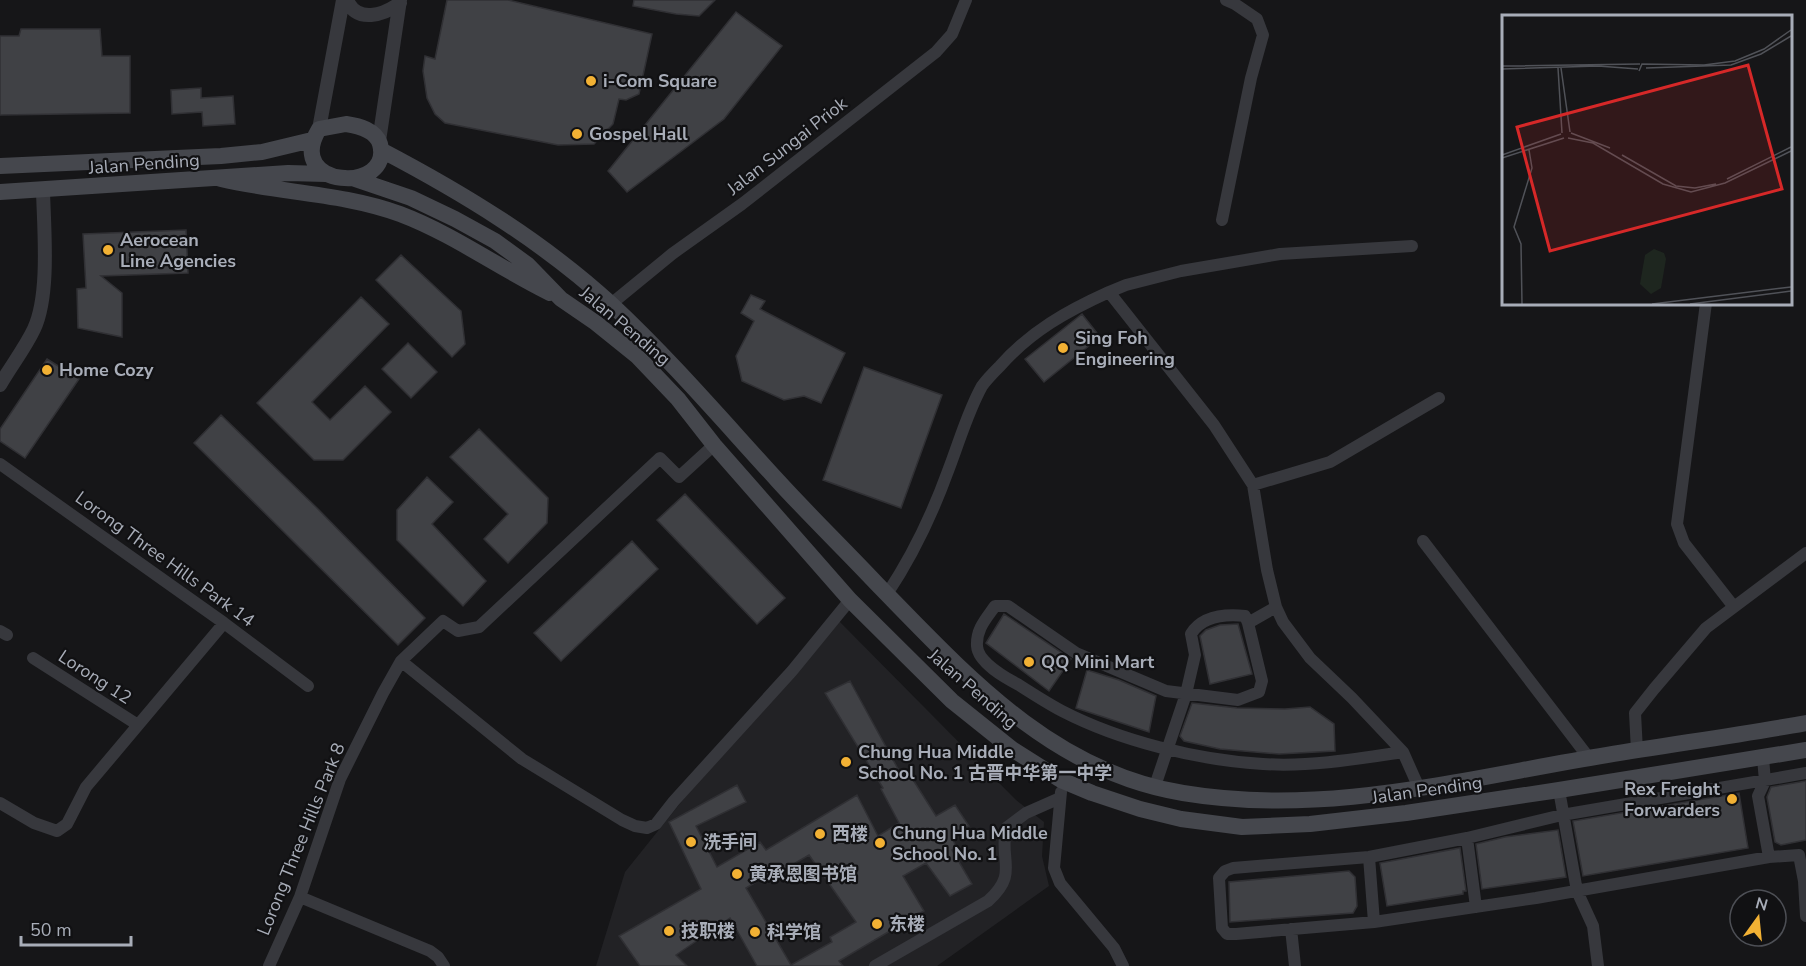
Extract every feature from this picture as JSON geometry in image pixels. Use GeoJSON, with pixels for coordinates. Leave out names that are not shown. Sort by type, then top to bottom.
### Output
{"type":"FeatureCollection","features":[{"type":"Feature","properties":{"kind":"main road"},"geometry":{"type":"LineString","coordinates":[[346,124],[371,132],[380,146],[381,158],[378,166],[372,172],[355,179],[326,174],[314,163],[311,153],[316,134],[346,124]]}},
{"type":"Feature","properties":{"kind":"main road","name":"Jalan Pending"},"geometry":{"type":"LineString","coordinates":[[0,166],[221,156],[262,152],[316,134]]}},
{"type":"Feature","properties":{"kind":"main road","name":"Jalan Pending"},"geometry":{"type":"LineString","coordinates":[[380,146],[534,240],[610,304],[692,386],[781,485],[974,679],[1047,740],[1089,764],[1128,780],[1180,793],[1246,800],[1312,801],[1419,788],[1806,723]]}},
{"type":"Feature","properties":{"kind":"main road","name":"Jalan Pending"},"geometry":{"type":"LineString","coordinates":[[0,192],[43,191],[288,173],[326,174]]}},
{"type":"Feature","properties":{"kind":"main road"},"geometry":{"type":"LineString","coordinates":[[221,179],[256,187],[357,202],[400,214],[477,251],[520,278],[561,299]]}},
{"type":"Feature","properties":{"kind":"main road","name":"Jalan Pending"},"geometry":{"type":"LineString","coordinates":[[355,179],[411,198],[455,219],[495,241],[528,264],[561,299],[596,323],[637,356],[678,399],[714,445],[850,600],[952,701],[1012,749],[1061,780],[1092,793],[1140,809],[1181,819],[1242,826],[1310,824],[1382,816],[1559,790],[1806,750]]}},
{"type":"Feature","properties":{"kind":"street"},"geometry":{"type":"LineString","coordinates":[[345,0],[355,10],[370,16],[389,12],[400,2]]}},
{"type":"Feature","properties":{"kind":"street"},"geometry":{"type":"LineString","coordinates":[[316,134],[345,0]]}},
{"type":"Feature","properties":{"kind":"street","name":"Jalan Sungai Priok"},"geometry":{"type":"LineString","coordinates":[[610,304],[936,52],[952,34],[966,0]]}},
{"type":"Feature","properties":{"kind":"street"},"geometry":{"type":"LineString","coordinates":[[1222,220],[1251,78],[1263,35],[1257,19],[1226,0]]}},
{"type":"Feature","properties":{"kind":"street"},"geometry":{"type":"LineString","coordinates":[[380,146],[400,2]]}},
{"type":"Feature","properties":{"kind":"street"},"geometry":{"type":"LineString","coordinates":[[0,385],[34,330],[38,316],[43,281],[43,191]]}},
{"type":"Feature","properties":{"kind":"street"},"geometry":{"type":"LineString","coordinates":[[887,594],[920,539],[970,411],[983,385],[1010,355],[1037,332],[1069,310],[1126,285],[1181,271],[1280,254],[1412,246]]}},
{"type":"Feature","properties":{"kind":"street"},"geometry":{"type":"LineString","coordinates":[[1109,292],[1214,425],[1253,485],[1267,570],[1276,607],[1289,631],[1310,658],[1403,752],[1419,788]]}},
{"type":"Feature","properties":{"kind":"street"},"geometry":{"type":"LineString","coordinates":[[1706,304],[1677,524],[1684,543],[1734,607]]}},
{"type":"Feature","properties":{"kind":"street"},"geometry":{"type":"LineString","coordinates":[[1253,485],[1330,462],[1439,398]]}},
{"type":"Feature","properties":{"kind":"street","name":"Lorong Three Hills Park 8"},"geometry":{"type":"LineString","coordinates":[[269,966],[300,897],[340,780],[401,661],[443,621],[458,631],[479,627],[660,458],[679,477],[714,445]]}},
{"type":"Feature","properties":{"kind":"street","name":"Lorong Three Hills Park 14"},"geometry":{"type":"LineString","coordinates":[[0,464],[224,623],[308,686]]}},
{"type":"Feature","properties":{"kind":"street"},"geometry":{"type":"LineString","coordinates":[[1422,541],[1589,758]]}},
{"type":"Feature","properties":{"kind":"street"},"geometry":{"type":"LineString","coordinates":[[1637,751],[1635,713],[1654,688],[1706,628],[1806,553]]}},
{"type":"Feature","properties":{"kind":"street"},"geometry":{"type":"LineString","coordinates":[[401,661],[522,759],[622,820],[647,828],[656,824],[674,801],[792,671],[850,600]]}},
{"type":"Feature","properties":{"kind":"street"},"geometry":{"type":"LineString","coordinates":[[1155,786],[1167,748],[1186,694],[1195,655],[1191,634],[1196,626],[1216,617],[1245,616],[1262,681],[1259,692],[1238,700],[1186,694],[1166,691],[1076,653],[1008,606],[995,606],[980,626],[977,647],[981,657],[990,666],[999,674],[1062,711],[1128,738],[1167,748],[1214,759],[1264,764],[1331,762],[1403,752]]}},
{"type":"Feature","properties":{"kind":"street"},"geometry":{"type":"LineString","coordinates":[[1248,623],[1276,607]]}},
{"type":"Feature","properties":{"kind":"street"},"geometry":{"type":"LineString","coordinates":[[0,803],[34,823],[57,831],[67,824],[86,787],[224,623]]}},
{"type":"Feature","properties":{"kind":"street","name":"Lorong 12"},"geometry":{"type":"LineString","coordinates":[[33,658],[138,725]]}},
{"type":"Feature","properties":{"kind":"street"},"geometry":{"type":"LineString","coordinates":[[974,679],[990,666]]}},
{"type":"Feature","properties":{"kind":"street"},"geometry":{"type":"LineString","coordinates":[[1763,758],[1765,781],[1758,796],[1769,857]]}},
{"type":"Feature","properties":{"kind":"street"},"geometry":{"type":"LineString","coordinates":[[1806,773],[1563,815],[1467,838],[1369,857],[1233,868],[1225,871],[1220,878],[1222,928],[1227,933],[1374,922],[1577,891],[1769,857],[1802,854],[1806,916]]}},
{"type":"Feature","properties":{"kind":"street"},"geometry":{"type":"LineString","coordinates":[[1061,780],[1054,868],[1060,883],[1114,948],[1123,966]]}},
{"type":"Feature","properties":{"kind":"street"},"geometry":{"type":"LineString","coordinates":[[1559,790],[1577,891],[1593,926],[1598,966]]}},
{"type":"Feature","properties":{"kind":"street"},"geometry":{"type":"LineString","coordinates":[[875,966],[988,901],[1000,890],[1007,873],[1004,841],[1006,828],[1026,813],[1060,798]]}},
{"type":"Feature","properties":{"kind":"street"},"geometry":{"type":"LineString","coordinates":[[1467,838],[1476,907]]}},
{"type":"Feature","properties":{"kind":"street"},"geometry":{"type":"LineString","coordinates":[[1369,857],[1374,922]]}},
{"type":"Feature","properties":{"kind":"street"},"geometry":{"type":"LineString","coordinates":[[300,897],[430,951],[444,966]]}},
{"type":"Feature","properties":{"kind":"street"},"geometry":{"type":"LineString","coordinates":[[1291,929],[1295,966]]}},
{"type":"Feature","properties":{"kind":"shaded area","name":"Chung Hua Middle School No. 1 古晋中华第一中学"},"geometry":{"type":"Polygon","coordinates":[[[836,618],[1016,800],[1044,822],[1042,856],[1049,886],[937,966],[596,966],[625,872],[743,725],[836,618]]]}},
{"type":"Feature","properties":{"kind":"building","name":"i-Com Square"},"geometry":{"type":"Polygon","coordinates":[[[447,0],[508,0],[652,34],[639,94],[626,100],[619,99],[613,124],[594,144],[558,145],[445,123],[435,114],[427,98],[423,71],[425,56],[435,59],[447,0]]]}},
{"type":"Feature","properties":{"kind":"building"},"geometry":{"type":"Polygon","coordinates":[[[634,0],[715,0],[699,16],[633,6],[634,0]]]}},
{"type":"Feature","properties":{"kind":"building"},"geometry":{"type":"Polygon","coordinates":[[[736,12],[782,46],[724,119],[627,192],[608,171],[736,12]]]}},
{"type":"Feature","properties":{"kind":"building"},"geometry":{"type":"Polygon","coordinates":[[[21,29],[100,29],[102,56],[130,56],[130,113],[0,115],[0,36],[19,36],[21,29]]]}},
{"type":"Feature","properties":{"kind":"building"},"geometry":{"type":"Polygon","coordinates":[[[201,88],[201,98],[233,96],[235,124],[203,126],[202,112],[172,114],[171,90],[201,88]]]}},
{"type":"Feature","properties":{"kind":"building"},"geometry":{"type":"Polygon","coordinates":[[[186,230],[188,273],[101,276],[122,293],[122,337],[78,328],[77,289],[86,288],[83,234],[186,230]]]}},
{"type":"Feature","properties":{"kind":"building"},"geometry":{"type":"Polygon","coordinates":[[[401,255],[461,311],[465,344],[452,357],[376,280],[401,255]]]}},
{"type":"Feature","properties":{"kind":"building"},"geometry":{"type":"Polygon","coordinates":[[[751,295],[765,301],[760,309],[845,353],[821,403],[804,396],[784,400],[742,381],[736,356],[754,321],[741,313],[751,295]]]}},
{"type":"Feature","properties":{"kind":"building"},"geometry":{"type":"Polygon","coordinates":[[[361,297],[389,324],[312,402],[330,420],[365,386],[391,412],[343,460],[314,460],[257,403],[361,297]]]}},
{"type":"Feature","properties":{"kind":"building","name":"Sing Foh Engineering"},"geometry":{"type":"Polygon","coordinates":[[[1082,314],[1100,337],[1044,382],[1025,359],[1082,314]]]}},
{"type":"Feature","properties":{"kind":"building"},"geometry":{"type":"Polygon","coordinates":[[[408,343],[437,372],[411,398],[382,369],[408,343]]]}},
{"type":"Feature","properties":{"kind":"building"},"geometry":{"type":"Polygon","coordinates":[[[47,359],[79,379],[25,458],[0,441],[0,429],[47,359]]]}},
{"type":"Feature","properties":{"kind":"building"},"geometry":{"type":"Polygon","coordinates":[[[864,367],[942,395],[901,508],[823,480],[864,367]]]}},
{"type":"Feature","properties":{"kind":"building"},"geometry":{"type":"Polygon","coordinates":[[[221,415],[425,618],[398,645],[194,443],[221,415]]]}},
{"type":"Feature","properties":{"kind":"building"},"geometry":{"type":"Polygon","coordinates":[[[479,429],[548,498],[547,523],[508,563],[484,539],[508,514],[450,457],[479,429]]]}},
{"type":"Feature","properties":{"kind":"building"},"geometry":{"type":"Polygon","coordinates":[[[427,477],[453,502],[432,524],[486,581],[463,606],[397,540],[397,510],[427,477]]]}},
{"type":"Feature","properties":{"kind":"building"},"geometry":{"type":"Polygon","coordinates":[[[685,494],[785,598],[757,624],[657,520],[685,494]]]}},
{"type":"Feature","properties":{"kind":"building"},"geometry":{"type":"Polygon","coordinates":[[[632,541],[658,569],[561,661],[534,633],[632,541]]]}},
{"type":"Feature","properties":{"kind":"building"},"geometry":{"type":"Polygon","coordinates":[[[1004,614],[1071,659],[1049,691],[986,643],[1004,614]]]}},
{"type":"Feature","properties":{"kind":"building"},"geometry":{"type":"Polygon","coordinates":[[[1238,624],[1252,674],[1210,684],[1200,636],[1206,630],[1220,625],[1238,624]]]}},
{"type":"Feature","properties":{"kind":"building"},"geometry":{"type":"Polygon","coordinates":[[[1087,670],[1119,680],[1156,696],[1149,732],[1076,708],[1087,670]]]}},
{"type":"Feature","properties":{"kind":"building"},"geometry":{"type":"Polygon","coordinates":[[[850,681],[903,778],[910,775],[936,816],[955,805],[969,826],[952,837],[956,847],[952,850],[972,884],[950,896],[926,863],[903,876],[924,911],[839,961],[843,966],[757,966],[730,918],[676,955],[687,966],[640,966],[619,936],[701,889],[669,822],[737,785],[746,802],[696,826],[717,867],[760,842],[766,850],[857,795],[878,836],[899,823],[881,789],[883,788],[825,693],[850,681]],[[809,855],[785,869],[783,866],[746,888],[791,965],[832,942],[830,937],[856,922],[809,855]]]}},
{"type":"Feature","properties":{"kind":"building"},"geometry":{"type":"Polygon","coordinates":[[[1192,703],[1237,708],[1310,707],[1334,724],[1335,751],[1279,754],[1220,749],[1184,741],[1180,736],[1192,703]]]}},
{"type":"Feature","properties":{"kind":"building"},"geometry":{"type":"Polygon","coordinates":[[[1806,781],[1806,840],[1781,845],[1775,842],[1767,797],[1771,787],[1806,781]]]}},
{"type":"Feature","properties":{"kind":"building"},"geometry":{"type":"Polygon","coordinates":[[[1739,793],[1748,848],[1583,876],[1573,821],[1739,793]]]}},
{"type":"Feature","properties":{"kind":"building"},"geometry":{"type":"Polygon","coordinates":[[[1558,830],[1566,877],[1482,889],[1476,844],[1505,837],[1558,830]]]}},
{"type":"Feature","properties":{"kind":"building"},"geometry":{"type":"Polygon","coordinates":[[[1460,848],[1466,891],[1463,891],[1463,894],[1387,906],[1380,863],[1460,848]]]}},
{"type":"Feature","properties":{"kind":"building"},"geometry":{"type":"Polygon","coordinates":[[[1349,871],[1355,877],[1357,906],[1353,913],[1230,922],[1229,882],[1349,871]]]}},
{"type":"Feature","properties":{"kind":"place","name":"i-Com Square"},"geometry":{"type":"Point","coordinates":[591,81]}},
{"type":"Feature","properties":{"kind":"place","name":"Gospel Hall"},"geometry":{"type":"Point","coordinates":[577,134]}},
{"type":"Feature","properties":{"kind":"place","name":"Aerocean Line Agencies"},"geometry":{"type":"Point","coordinates":[108,250]}},
{"type":"Feature","properties":{"kind":"place","name":"Sing Foh Engineering"},"geometry":{"type":"Point","coordinates":[1063,348]}},
{"type":"Feature","properties":{"kind":"place","name":"Home Cozy"},"geometry":{"type":"Point","coordinates":[47,370]}},
{"type":"Feature","properties":{"kind":"place","name":"QQ Mini Mart"},"geometry":{"type":"Point","coordinates":[1029,662]}},
{"type":"Feature","properties":{"kind":"place","name":"Chung Hua Middle School No. 1 古晋中华第一中学"},"geometry":{"type":"Point","coordinates":[846,762]}},
{"type":"Feature","properties":{"kind":"place","name":"Rex Freight Forwarders"},"geometry":{"type":"Point","coordinates":[1732,799]}},
{"type":"Feature","properties":{"kind":"place","name":"西楼"},"geometry":{"type":"Point","coordinates":[820,834]}},
{"type":"Feature","properties":{"kind":"place","name":"洗手间"},"geometry":{"type":"Point","coordinates":[691,842]}},
{"type":"Feature","properties":{"kind":"place","name":"Chung Hua Middle School No. 1"},"geometry":{"type":"Point","coordinates":[880,843]}},
{"type":"Feature","properties":{"kind":"place","name":"黄承恩图书馆"},"geometry":{"type":"Point","coordinates":[737,874]}},
{"type":"Feature","properties":{"kind":"place","name":"东楼"},"geometry":{"type":"Point","coordinates":[877,924]}},
{"type":"Feature","properties":{"kind":"place","name":"技职楼"},"geometry":{"type":"Point","coordinates":[669,931]}},
{"type":"Feature","properties":{"kind":"place","name":"科学馆"},"geometry":{"type":"Point","coordinates":[755,932]}}]}
